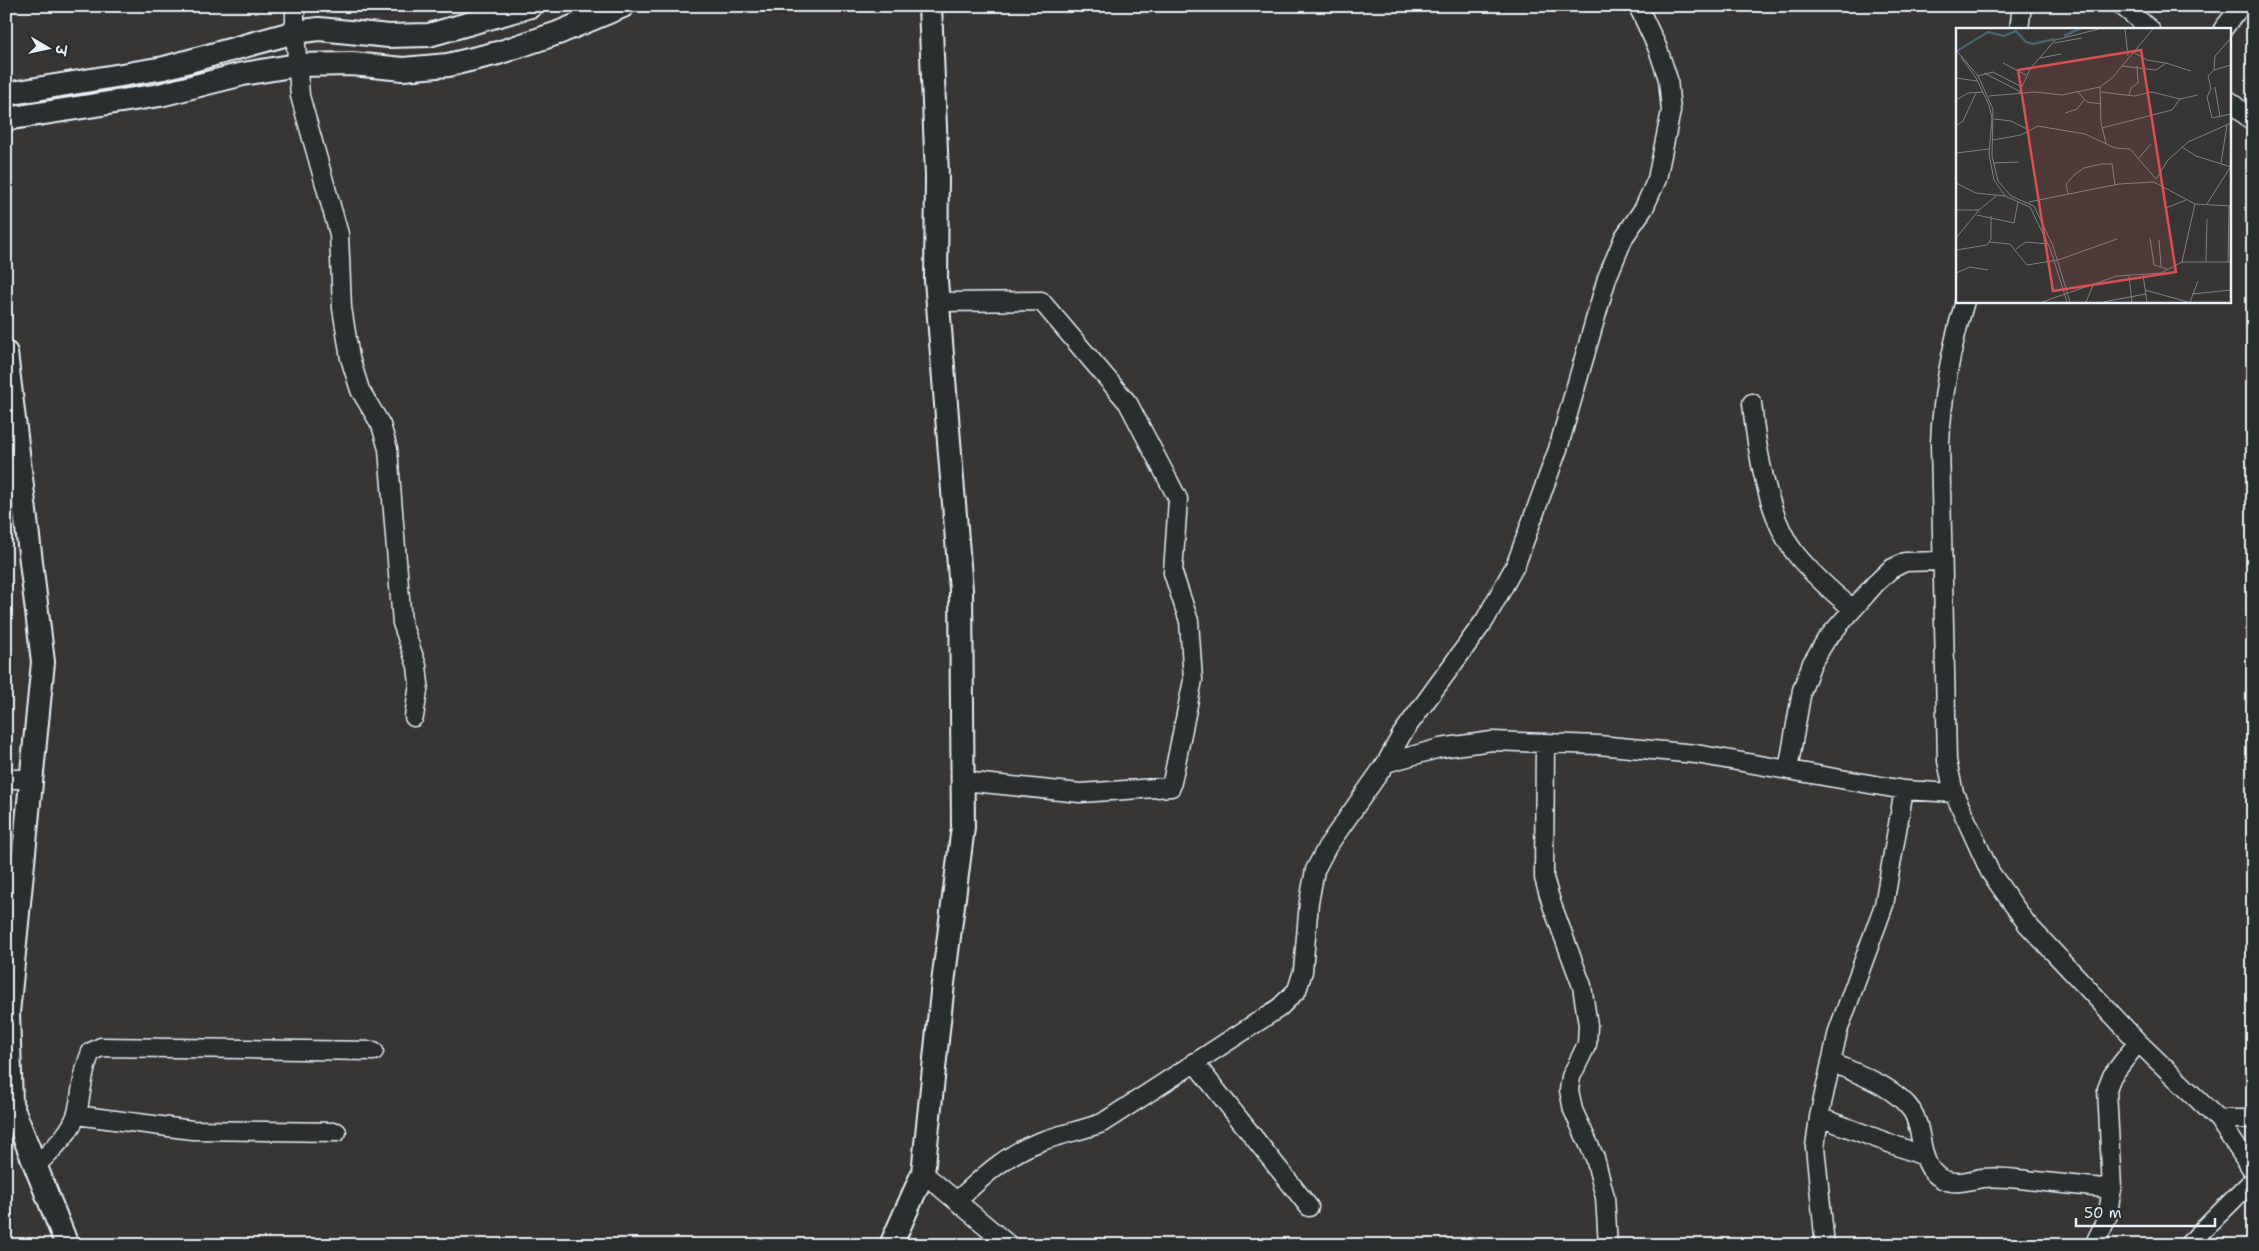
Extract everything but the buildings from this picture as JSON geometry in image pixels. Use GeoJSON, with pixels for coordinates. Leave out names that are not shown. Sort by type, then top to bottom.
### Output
{"type":"FeatureCollection","features":[{"type":"Feature","properties":{"kind":"street"},"geometry":{"type":"LineString","coordinates":[[295,6],[294,32],[300,96],[339,234],[342,308],[350,358],[360,390],[381,425],[388,449],[402,623],[417,666],[419,684],[414,718]]}},
{"type":"Feature","properties":{"kind":"street"},"geometry":{"type":"LineString","coordinates":[[6,94],[164,68],[294,32],[319,29],[389,36],[429,35],[476,15],[531,6]]}},
{"type":"Feature","properties":{"kind":"street"},"geometry":{"type":"LineString","coordinates":[[6,119],[160,95],[243,74],[298,64],[352,64],[403,69],[448,65],[498,53],[558,33],[623,6]]}},
{"type":"Feature","properties":{"kind":"street"},"geometry":{"type":"LineString","coordinates":[[891,1245],[923,1173],[963,827],[962,590],[936,280],[937,176],[930,6]]}},
{"type":"Feature","properties":{"kind":"street"},"geometry":{"type":"LineString","coordinates":[[2019,28],[2022,6]]}},
{"type":"Feature","properties":{"kind":"street"},"geometry":{"type":"LineString","coordinates":[[2122,6],[2149,28]]}},
{"type":"Feature","properties":{"kind":"street"},"geometry":{"type":"LineString","coordinates":[[2224,28],[2241,6]]}},
{"type":"Feature","properties":{"kind":"street"},"geometry":{"type":"LineString","coordinates":[[957,1201],[986,1174],[1016,1153],[1042,1141],[1102,1123],[1279,1008],[1296,990],[1303,971],[1309,902],[1315,870],[1326,847],[1386,763],[1402,734],[1484,620],[1516,564],[1558,449],[1607,278],[1624,237],[1644,208],[1657,180],[1671,111],[1668,79],[1641,8]]}},
{"type":"Feature","properties":{"kind":"street"},"geometry":{"type":"LineString","coordinates":[[2232,103],[2253,122]]}},
{"type":"Feature","properties":{"kind":"street"},"geometry":{"type":"LineString","coordinates":[[938,302],[1041,301],[1128,403],[1178,499],[1173,573],[1189,621],[1193,680],[1171,787],[1080,793],[963,781]]}},
{"type":"Feature","properties":{"kind":"street"},"geometry":{"type":"LineString","coordinates":[[1965,302],[1950,357],[1942,400],[1940,443],[1947,761],[1954,793],[1990,872],[2027,924],[2138,1042],[2218,1119],[2253,1171]]}},
{"type":"Feature","properties":{"kind":"street"},"geometry":{"type":"LineString","coordinates":[[6,352],[10,414],[43,662],[32,779],[12,925],[8,1013],[11,1104],[67,1245]]}},
{"type":"Feature","properties":{"kind":"street"},"geometry":{"type":"LineString","coordinates":[[1752,403],[1755,434],[1779,526],[1795,552],[1824,584],[1853,609]]}},
{"type":"Feature","properties":{"kind":"street"},"geometry":{"type":"LineString","coordinates":[[1788,770],[1802,690],[1812,662],[1826,640],[1876,583],[1891,569],[1905,562],[1942,562]]}},
{"type":"Feature","properties":{"kind":"street"},"geometry":{"type":"LineString","coordinates":[[1386,763],[1440,748],[1492,741],[1598,745],[1696,754],[1904,790],[1954,793]]}},
{"type":"Feature","properties":{"kind":"street"},"geometry":{"type":"LineString","coordinates":[[1545,743],[1544,878],[1552,906],[1582,986],[1588,1025],[1587,1044],[1571,1077],[1569,1090],[1573,1110],[1595,1158],[1605,1197],[1608,1245]]}},
{"type":"Feature","properties":{"kind":"street"},"geometry":{"type":"LineString","coordinates":[[6,779],[32,779]]}},
{"type":"Feature","properties":{"kind":"street"},"geometry":{"type":"LineString","coordinates":[[1825,1245],[1815,1147],[1818,1117],[1838,1031],[1884,906],[1904,790]]}},
{"type":"Feature","properties":{"kind":"street"},"geometry":{"type":"LineString","coordinates":[[2094,1245],[2107,1218],[2112,1189],[2106,1102],[2107,1089],[2112,1076],[2138,1042]]}},
{"type":"Feature","properties":{"kind":"street"},"geometry":{"type":"LineString","coordinates":[[36,1166],[65,1134],[76,1115],[85,1066],[91,1052],[101,1047],[374,1051]]}},
{"type":"Feature","properties":{"kind":"street"},"geometry":{"type":"LineString","coordinates":[[1194,1062],[1309,1207]]}},
{"type":"Feature","properties":{"kind":"street"},"geometry":{"type":"LineString","coordinates":[[1831,1062],[1881,1086],[1902,1099],[1912,1110],[1919,1125],[1924,1156],[1931,1169],[1940,1178],[1954,1183],[2003,1177],[2112,1189]]}},
{"type":"Feature","properties":{"kind":"street"},"geometry":{"type":"LineString","coordinates":[[76,1115],[192,1130],[337,1132]]}},
{"type":"Feature","properties":{"kind":"street"},"geometry":{"type":"LineString","coordinates":[[1818,1117],[1924,1156]]}},
{"type":"Feature","properties":{"kind":"street"},"geometry":{"type":"LineString","coordinates":[[2218,1119],[2253,1119]]}},
{"type":"Feature","properties":{"kind":"street"},"geometry":{"type":"LineString","coordinates":[[923,1173],[1009,1245]]}},
{"type":"Feature","properties":{"kind":"street"},"geometry":{"type":"LineString","coordinates":[[2188,1245],[2253,1180]]}}]}
